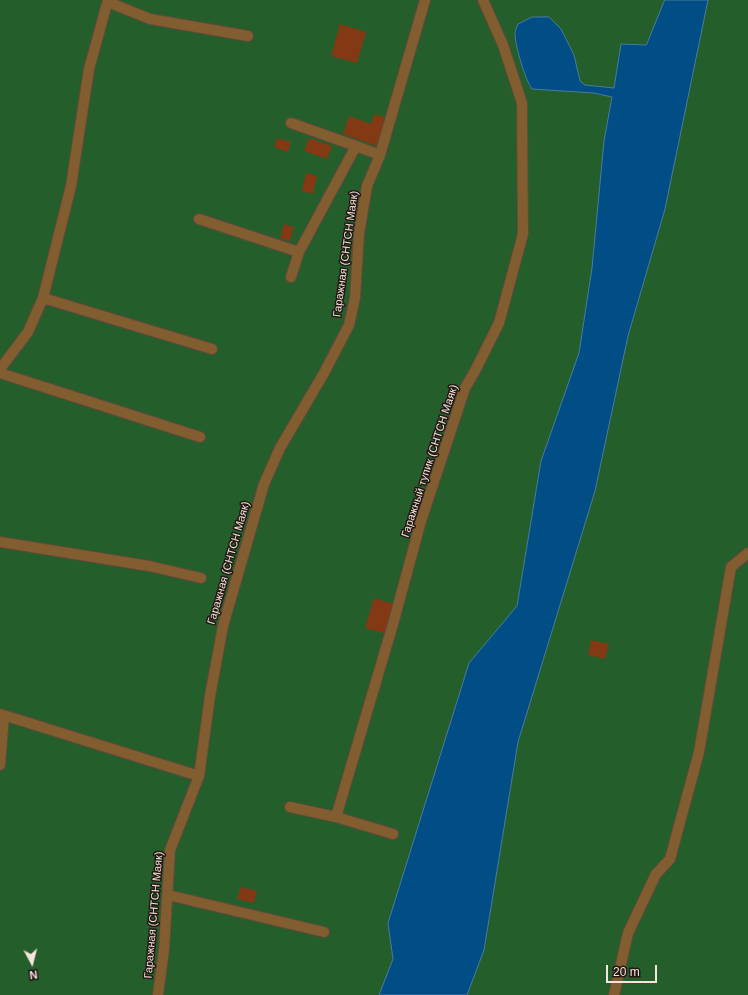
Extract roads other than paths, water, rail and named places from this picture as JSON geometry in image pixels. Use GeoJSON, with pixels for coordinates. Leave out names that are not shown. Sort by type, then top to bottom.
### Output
{"type":"FeatureCollection","features":[{"type":"Feature","properties":{"kind":"street","name":"Гаражная (СНТСН Маяк)"},"geometry":{"type":"LineString","coordinates":[[158,995],[164,950],[170,850],[200,776],[210,696],[223,626],[264,484],[280,448],[324,373],[348,325],[355,298],[359,234],[367,186],[380,155],[425,0]]}},
{"type":"Feature","properties":{"kind":"street","name":"Гаражный тупик (СНТСН Маяк)"},"geometry":{"type":"LineString","coordinates":[[336,816],[424,514],[465,388],[499,323],[523,234],[522,103],[503,45],[483,0]]}},
{"type":"Feature","properties":{"kind":"street"},"geometry":{"type":"LineString","coordinates":[[0,369],[28,332],[43,298],[72,186],[89,69],[108,1],[150,19],[248,36]]}},
{"type":"Feature","properties":{"kind":"street"},"geometry":{"type":"LineString","coordinates":[[291,123],[380,155]]}},
{"type":"Feature","properties":{"kind":"street","name":"Гаражная (СНТСН Маяк)"},"geometry":{"type":"LineString","coordinates":[[291,277],[299,252],[356,146]]}},
{"type":"Feature","properties":{"kind":"street"},"geometry":{"type":"LineString","coordinates":[[198,219],[299,252]]}},
{"type":"Feature","properties":{"kind":"street"},"geometry":{"type":"LineString","coordinates":[[43,298],[212,349]]}},
{"type":"Feature","properties":{"kind":"street"},"geometry":{"type":"LineString","coordinates":[[0,373],[200,437]]}},
{"type":"Feature","properties":{"kind":"street"},"geometry":{"type":"LineString","coordinates":[[0,542],[149,566],[202,578]]}},
{"type":"Feature","properties":{"kind":"street"},"geometry":{"type":"LineString","coordinates":[[614,995],[628,933],[656,874],[670,859],[699,752],[731,567],[748,553]]}},
{"type":"Feature","properties":{"kind":"street"},"geometry":{"type":"LineString","coordinates":[[0,765],[2,715],[200,776]]}},
{"type":"Feature","properties":{"kind":"street"},"geometry":{"type":"LineString","coordinates":[[290,807],[336,816],[393,834]]}},
{"type":"Feature","properties":{"kind":"street"},"geometry":{"type":"LineString","coordinates":[[168,895],[324,932]]}},
{"type":"Feature","properties":{"kind":"water"},"geometry":{"type":"Polygon","coordinates":[[[665,0],[708,0],[665,209],[628,336],[595,491],[518,742],[484,950],[467,995],[379,995],[393,959],[388,923],[469,663],[517,606],[541,461],[579,353],[592,268],[604,141],[612,97],[594,93],[532,89],[526,78],[521,62],[515,39],[515,31],[518,24],[532,17],[549,17],[561,29],[574,55],[580,81],[585,85],[614,88],[621,44],[646,45],[665,0]]]}}]}
